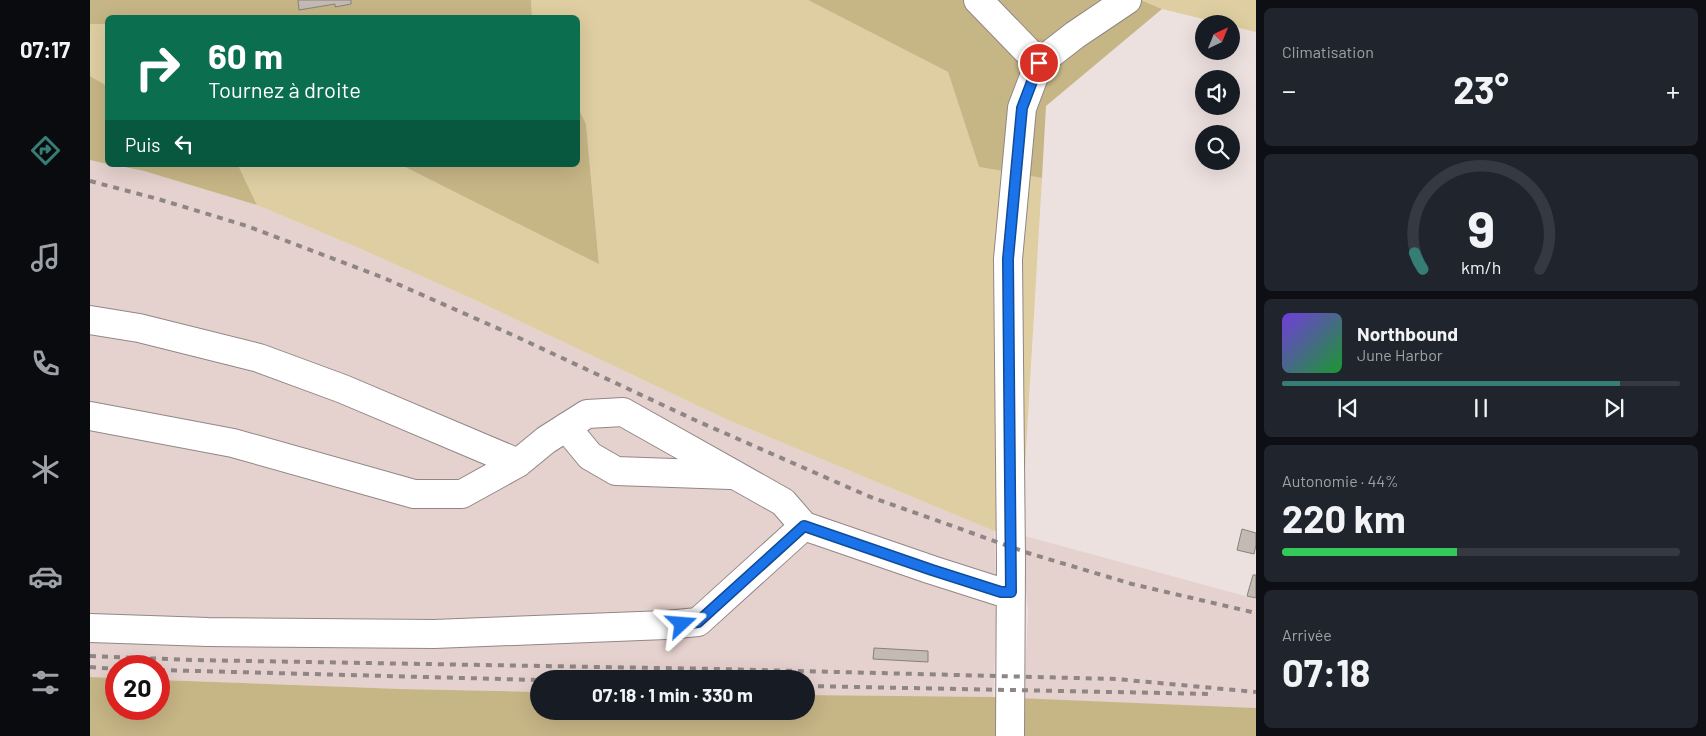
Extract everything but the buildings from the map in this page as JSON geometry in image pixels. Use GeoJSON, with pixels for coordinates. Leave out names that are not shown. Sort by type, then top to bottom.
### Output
{"type":"FeatureCollection","features":[{"type":"Feature","properties":{"kind":"street"},"geometry":{"type":"LineString","coordinates":[[978,0],[1039,63]]}},
{"type":"Feature","properties":{"kind":"street"},"geometry":{"type":"LineString","coordinates":[[1010,736],[1011,592],[1008,259],[1022,108],[1039,63],[1075,35],[1128,0]]}},
{"type":"Feature","properties":{"kind":"street"},"geometry":{"type":"LineString","coordinates":[[90,320],[139,328],[259,358],[343,389],[518,463]]}},
{"type":"Feature","properties":{"kind":"street"},"geometry":{"type":"LineString","coordinates":[[90,416],[233,443],[414,494],[462,494],[518,463],[546,440],[587,414],[624,412],[783,502],[804,526],[1001,592],[1011,592]]}},
{"type":"Feature","properties":{"kind":"street"},"geometry":{"type":"LineString","coordinates":[[566,428],[590,456],[616,472],[735,475]]}},
{"type":"Feature","properties":{"kind":"street"},"geometry":{"type":"LineString","coordinates":[[90,628],[208,632],[434,634],[666,625],[698,622],[804,526]]}},
{"type":"Feature","properties":{"kind":"shaded area"},"geometry":{"type":"Polygon","coordinates":[[[90,0],[531,0],[532,15],[105,15],[105,24],[90,24],[90,0]]]}},
{"type":"Feature","properties":{"kind":"shaded area"},"geometry":{"type":"Polygon","coordinates":[[[531,0],[808,0],[948,72],[979,167],[1042,178],[1021,535],[994,531],[728,420],[475,300],[257,205],[239,167],[405,167],[599,263],[586,124],[580,111],[580,15],[532,15],[531,0]]]}},
{"type":"Feature","properties":{"kind":"shaded area"},"geometry":{"type":"Polygon","coordinates":[[[808,0],[1141,0],[1162,9],[1046,106],[1042,178],[979,167],[948,72],[808,0]]]}},
{"type":"Feature","properties":{"kind":"shaded area"},"geometry":{"type":"Polygon","coordinates":[[[1141,0],[1256,0],[1256,32],[1240,28],[1240,15],[1195,15],[1195,17],[1162,9],[1141,0]]]}},
{"type":"Feature","properties":{"kind":"shaded area"},"geometry":{"type":"Polygon","coordinates":[[[90,24],[105,24],[105,85],[90,76],[90,24]]]}},
{"type":"Feature","properties":{"kind":"shaded area"},"geometry":{"type":"Polygon","coordinates":[[[90,76],[105,85],[105,164],[90,160],[90,76]]]}},
{"type":"Feature","properties":{"kind":"shaded area"},"geometry":{"type":"Polygon","coordinates":[[[580,111],[586,124],[599,264],[405,167],[580,167],[580,111]]]}},
{"type":"Feature","properties":{"kind":"shaded area"},"geometry":{"type":"Polygon","coordinates":[[[90,160],[105,164],[105,167],[120,167],[144,171],[257,205],[475,300],[728,420],[994,531],[997,611],[993,697],[815,695],[815,670],[530,670],[530,692],[170,680],[170,655],[105,655],[105,678],[90,677],[90,160]]]}},
{"type":"Feature","properties":{"kind":"shaded area"},"geometry":{"type":"Polygon","coordinates":[[[124,167],[239,167],[257,205],[144,171],[124,167]]]}},
{"type":"Feature","properties":{"kind":"shaded area"},"geometry":{"type":"Polygon","coordinates":[[[1021,535],[1256,599],[1256,708],[1024,699],[1028,612],[1021,535]]]}},
{"type":"Feature","properties":{"kind":"shaded area"},"geometry":{"type":"Polygon","coordinates":[[[90,677],[105,678],[105,720],[170,720],[170,680],[530,692],[530,720],[815,720],[815,695],[993,697],[1256,708],[1256,736],[90,736],[90,677]]]}},
{"type":"Feature","properties":{"kind":"railway"},"geometry":{"type":"LineString","coordinates":[[90,181],[247,226],[384,278],[515,336],[697,421],[868,496],[1028,553],[1132,584],[1256,613]]}},
{"type":"Feature","properties":{"kind":"railway"},"geometry":{"type":"LineString","coordinates":[[90,656],[191,660],[718,669],[1116,679],[1256,692]]}},
{"type":"Feature","properties":{"kind":"railway"},"geometry":{"type":"LineString","coordinates":[[90,667],[105,668]]}},
{"type":"Feature","properties":{"kind":"railway"},"geometry":{"type":"LineString","coordinates":[[170,670],[530,680]]}},
{"type":"Feature","properties":{"kind":"railway"},"geometry":{"type":"LineString","coordinates":[[815,686],[1214,694]]}},
{"type":"Feature","properties":{"kind":"route"},"geometry":{"type":"LineString","coordinates":[[682,624],[698,622],[804,526],[932,570],[1001,592],[1011,592],[1008,259],[1022,108],[1039,63]]}}]}
